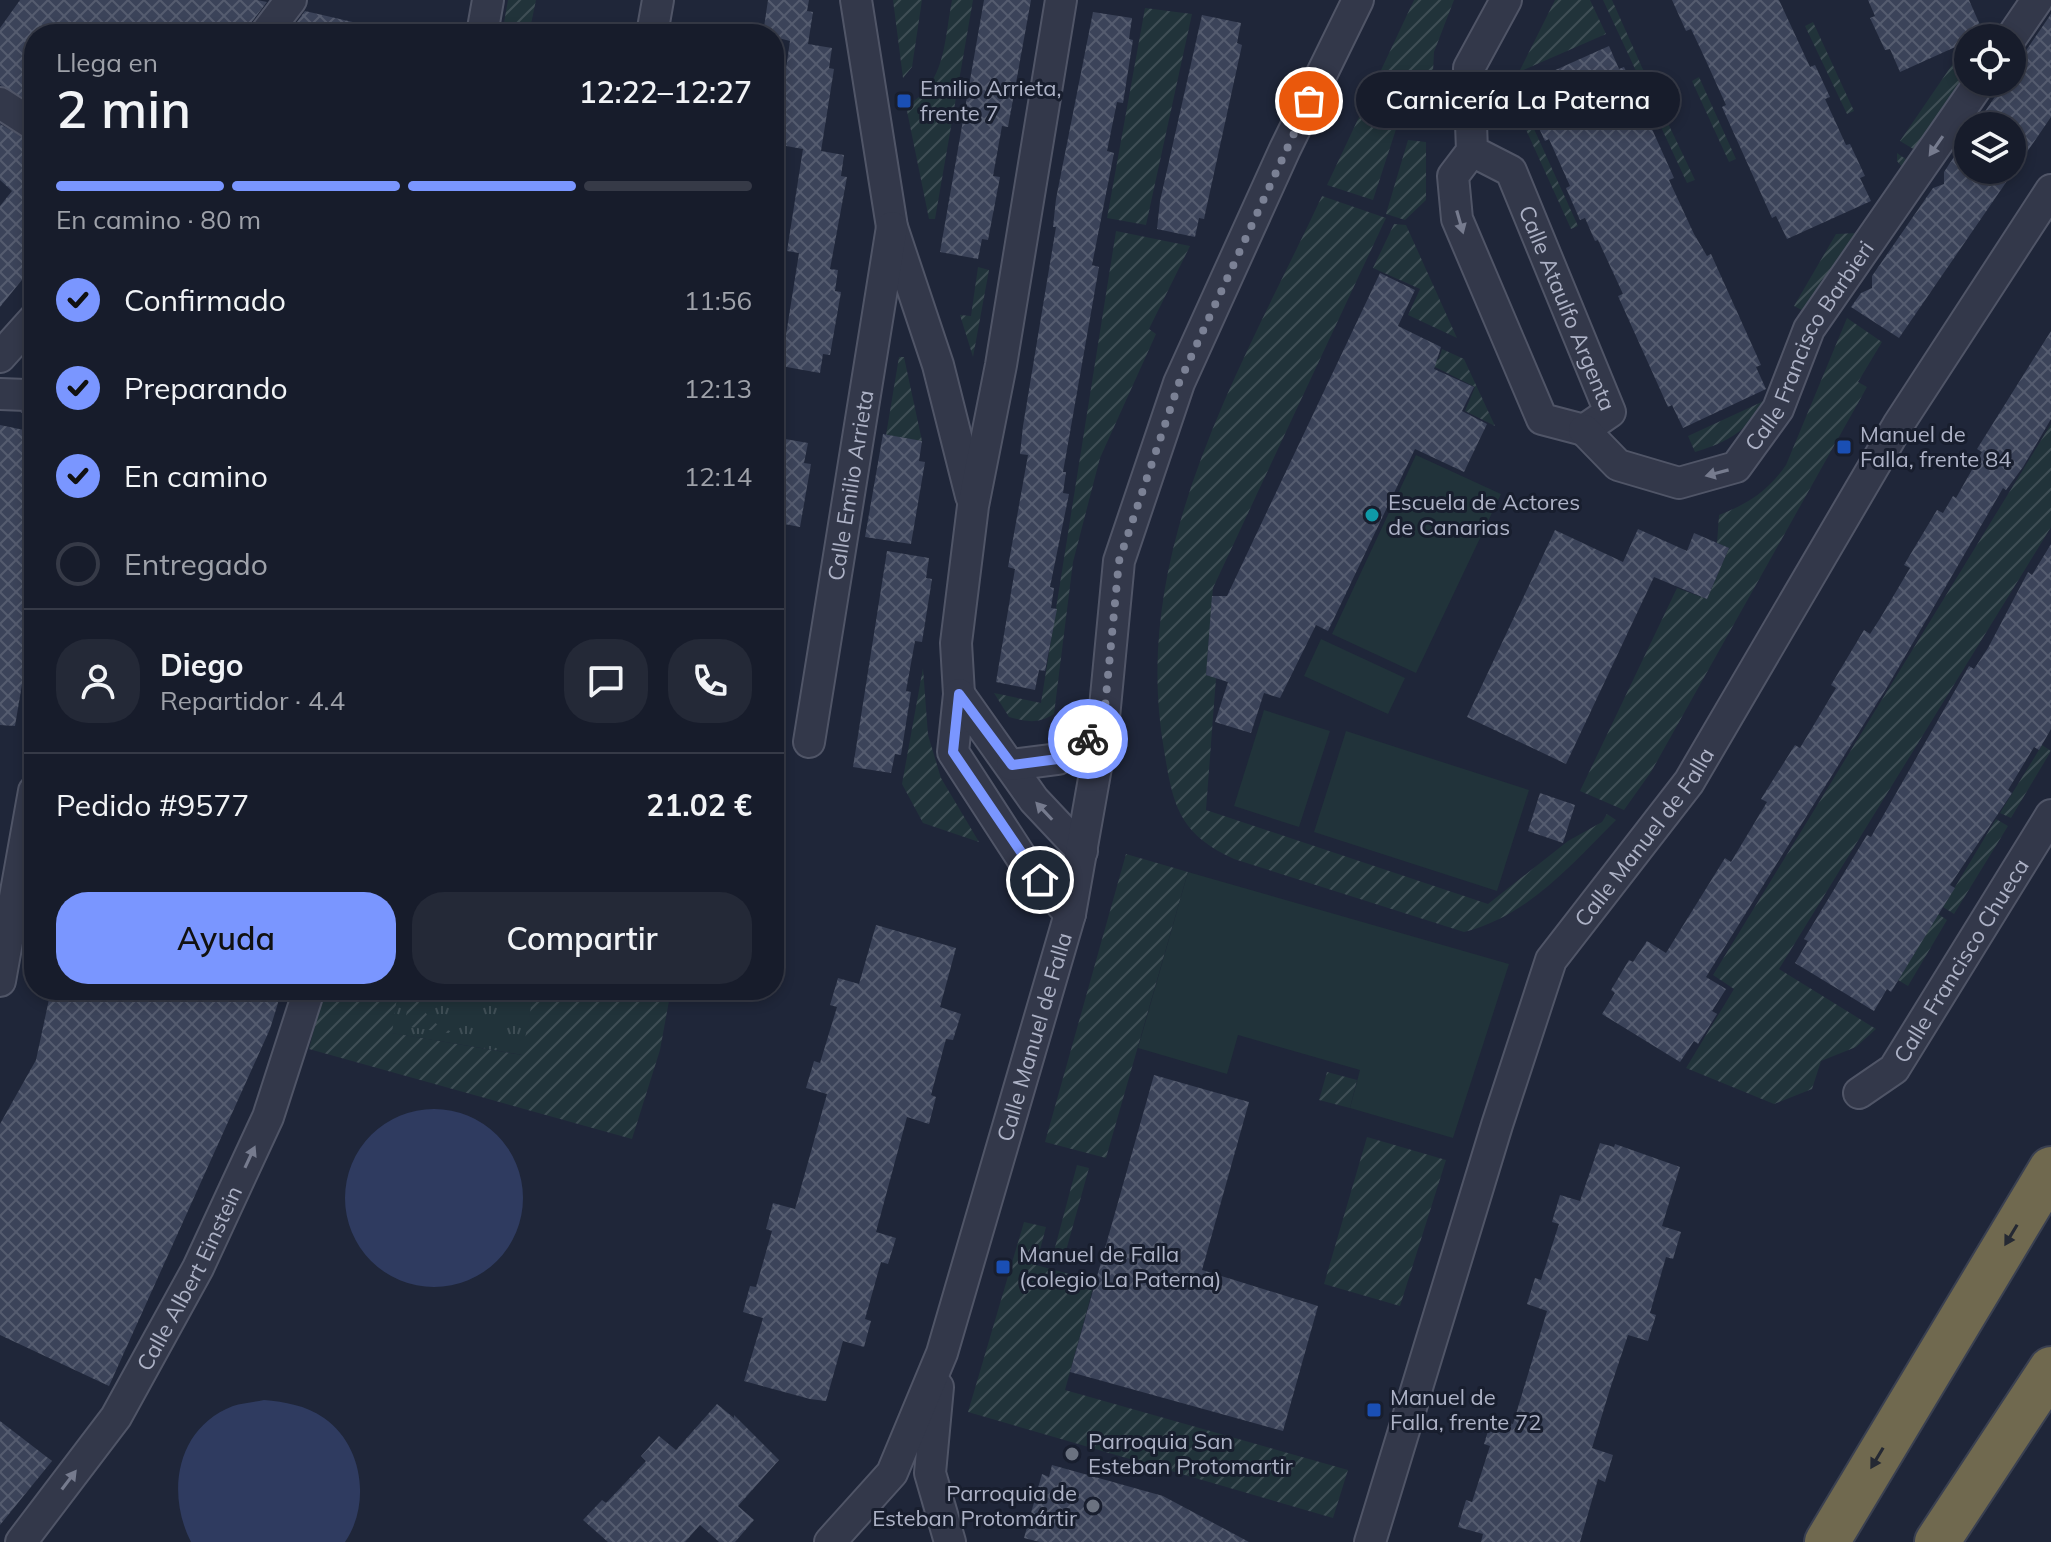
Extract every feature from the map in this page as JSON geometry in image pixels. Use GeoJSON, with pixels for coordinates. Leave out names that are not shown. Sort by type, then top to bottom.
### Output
{"type":"FeatureCollection","features":[{"type":"Feature","properties":{"kind":"highway"},"geometry":{"type":"LineString","coordinates":[[1827,1542],[2051,1169]]}},
{"type":"Feature","properties":{"kind":"highway"},"geometry":{"type":"LineString","coordinates":[[1937,1542],[2045,1379]]}},
{"type":"Feature","properties":{"kind":"highway"},"geometry":{"type":"LineString","coordinates":[[1957,1542],[2045,1379]]}},
{"type":"Feature","properties":{"kind":"street"},"geometry":{"type":"LineString","coordinates":[[273,24],[291,0]]}},
{"type":"Feature","properties":{"kind":"street"},"geometry":{"type":"LineString","coordinates":[[484,24],[488,0]]}},
{"type":"Feature","properties":{"kind":"street"},"geometry":{"type":"LineString","coordinates":[[654,24],[658,0]]}},
{"type":"Feature","properties":{"kind":"street","name":"Calle Emilio Arrieta"},"geometry":{"type":"LineString","coordinates":[[856,0],[892,227],[938,365],[973,506]]}},
{"type":"Feature","properties":{"kind":"street","name":"Calle Emilio Arrieta"},"geometry":{"type":"LineString","coordinates":[[1061,0],[1001,365],[973,506],[956,643],[959,694],[953,752],[1025,863],[1070,914]]}},
{"type":"Feature","properties":{"kind":"street","name":"Calle Manuel de Falla"},"geometry":{"type":"LineString","coordinates":[[830,1542],[892,1473],[942,1353],[1070,914],[1103,728],[1119,561],[1179,383],[1285,149],[1358,0]]}},
{"type":"Feature","properties":{"kind":"street"},"geometry":{"type":"LineString","coordinates":[[1472,151],[1469,68],[1506,0]]}},
{"type":"Feature","properties":{"kind":"street"},"geometry":{"type":"LineString","coordinates":[[2021,24],[2037,0]]}},
{"type":"Feature","properties":{"kind":"street","name":"Calle Francisco Barbieri"},"geometry":{"type":"LineString","coordinates":[[1584,430],[1618,465],[1679,483],[1736,467],[1778,409],[1809,329],[1970,96]]}},
{"type":"Feature","properties":{"kind":"street"},"geometry":{"type":"LineString","coordinates":[[0,103],[24,119]]}},
{"type":"Feature","properties":{"kind":"street","name":"Calle Ataulfo Argenta"},"geometry":{"type":"LineString","coordinates":[[1472,151],[1511,171],[1610,412],[1584,430],[1542,419],[1457,219],[1453,176],[1472,151]]}},
{"type":"Feature","properties":{"kind":"street","name":"Calle Manuel de Falla"},"geometry":{"type":"LineString","coordinates":[[1370,1542],[1497,1125],[1551,960],[1689,782],[1898,425],[2051,190]]}},
{"type":"Feature","properties":{"kind":"street","name":"Calle Emilio Arrieta"},"geometry":{"type":"LineString","coordinates":[[809,742],[892,227]]}},
{"type":"Feature","properties":{"kind":"street"},"geometry":{"type":"LineString","coordinates":[[0,357],[24,332]]}},
{"type":"Feature","properties":{"kind":"street"},"geometry":{"type":"LineString","coordinates":[[0,394],[24,395]]}},
{"type":"Feature","properties":{"kind":"street"},"geometry":{"type":"LineString","coordinates":[[959,694],[1034,800],[1082,851]]}},
{"type":"Feature","properties":{"kind":"street"},"geometry":{"type":"LineString","coordinates":[[1012,765],[1058,759],[1103,728]]}},
{"type":"Feature","properties":{"kind":"street","name":"Calle Francisco Chueca"},"geometry":{"type":"LineString","coordinates":[[1859,1093],[1894,1069],[2051,815]]}},
{"type":"Feature","properties":{"kind":"street"},"geometry":{"type":"LineString","coordinates":[[0,981],[24,847]]}},
{"type":"Feature","properties":{"kind":"street","name":"Calle Albert Einstein"},"geometry":{"type":"LineString","coordinates":[[21,1542],[116,1417],[198,1268],[268,1117],[306,1000]]}},
{"type":"Feature","properties":{"kind":"street","name":"Calle Manuel de Falla"},"geometry":{"type":"LineString","coordinates":[[942,1353],[930,1473],[950,1542]]}},
{"type":"Feature","properties":{"kind":"green space"},"geometry":{"type":"Polygon","coordinates":[[[508,0],[536,0],[531,24],[504,24],[508,0]]]}},
{"type":"Feature","properties":{"kind":"green space"},"geometry":{"type":"Polygon","coordinates":[[[893,0],[922,0],[912,67],[903,78],[893,0]]]}},
{"type":"Feature","properties":{"kind":"green space"},"geometry":{"type":"Polygon","coordinates":[[[952,0],[973,0],[935,219],[929,219],[906,106],[919,97],[936,74],[952,0]]]}},
{"type":"Feature","properties":{"kind":"green space"},"geometry":{"type":"Polygon","coordinates":[[[1414,0],[1454,0],[1434,52],[1430,130],[1399,120],[1373,200],[1327,185],[1414,0]]]}},
{"type":"Feature","properties":{"kind":"green space"},"geometry":{"type":"Polygon","coordinates":[[[1555,0],[1590,0],[1606,34],[1519,72],[1555,0]]]}},
{"type":"Feature","properties":{"kind":"green space"},"geometry":{"type":"Polygon","coordinates":[[[1603,0],[1612,0],[1649,83],[1643,86],[1603,0]]]}},
{"type":"Feature","properties":{"kind":"green space"},"geometry":{"type":"Polygon","coordinates":[[[1145,8],[1192,14],[1146,225],[1107,218],[1145,8]]]}},
{"type":"Feature","properties":{"kind":"green space"},"geometry":{"type":"Polygon","coordinates":[[[1813,22],[1854,111],[1847,114],[1805,26],[1813,22]]]}},
{"type":"Feature","properties":{"kind":"green space"},"geometry":{"type":"Polygon","coordinates":[[[1954,62],[1954,96],[1959,96],[1920,153],[1900,141],[1954,62]]]}},
{"type":"Feature","properties":{"kind":"green space"},"geometry":{"type":"Polygon","coordinates":[[[1699,77],[1736,159],[1729,162],[1692,81],[1699,77]]]}},
{"type":"Feature","properties":{"kind":"green space"},"geometry":{"type":"Polygon","coordinates":[[[1655,96],[1695,180],[1687,183],[1648,99],[1655,96]]]}},
{"type":"Feature","properties":{"kind":"green space"},"geometry":{"type":"Polygon","coordinates":[[[1525,109],[1578,226],[1571,229],[1518,112],[1525,109]]]}},
{"type":"Feature","properties":{"kind":"green space"},"geometry":{"type":"Polygon","coordinates":[[[1408,140],[1426,142],[1426,200],[1405,220],[1386,214],[1408,140]]]}},
{"type":"Feature","properties":{"kind":"green space"},"geometry":{"type":"Polygon","coordinates":[[[1897,153],[1914,165],[1811,315],[1794,306],[1836,234],[1858,233],[1903,168],[1897,161],[1897,153]]]}},
{"type":"Feature","properties":{"kind":"green space"},"geometry":{"type":"Polygon","coordinates":[[[1322,196],[1386,218],[1213,588],[1206,675],[1216,678],[1206,810],[1488,904],[1568,841],[1602,822],[1607,814],[1616,820],[1565,871],[1528,902],[1487,925],[1464,932],[1234,859],[1201,839],[1190,828],[1176,803],[1167,770],[1157,676],[1163,603],[1177,532],[1227,395],[1322,196]]]}},
{"type":"Feature","properties":{"kind":"green space"},"geometry":{"type":"Polygon","coordinates":[[[1394,224],[1406,225],[1457,338],[1408,315],[1420,289],[1373,268],[1394,224]]]}},
{"type":"Feature","properties":{"kind":"green space"},"geometry":{"type":"Polygon","coordinates":[[[1116,231],[1190,246],[1149,329],[1156,334],[1100,458],[1073,562],[1054,714],[1037,721],[1021,720],[1009,717],[994,693],[1041,703],[1116,231]]]}},
{"type":"Feature","properties":{"kind":"green space"},"geometry":{"type":"Polygon","coordinates":[[[978,267],[989,270],[973,357],[960,315],[971,316],[978,267]]]}},
{"type":"Feature","properties":{"kind":"green space"},"geometry":{"type":"Polygon","coordinates":[[[1847,318],[1882,342],[1858,382],[1867,387],[1651,772],[1624,810],[1580,791],[1677,588],[1707,599],[1729,548],[1717,543],[1719,515],[1757,496],[1786,465],[1847,318]]]}},
{"type":"Feature","properties":{"kind":"green space"},"geometry":{"type":"Polygon","coordinates":[[[1442,349],[1464,359],[1495,426],[1465,411],[1475,387],[1425,362],[1439,359],[1442,349]]]}},
{"type":"Feature","properties":{"kind":"green space"},"geometry":{"type":"Polygon","coordinates":[[[899,357],[904,357],[922,441],[886,435],[899,357]]]}},
{"type":"Feature","properties":{"kind":"green space"},"geometry":{"type":"Polygon","coordinates":[[[1766,400],[1753,419],[1736,434],[1695,452],[1688,436],[1766,400]]]}},
{"type":"Feature","properties":{"kind":"green space"},"geometry":{"type":"Polygon","coordinates":[[[2051,424],[2051,527],[1779,969],[1876,1029],[1856,1047],[1821,1061],[1812,1089],[1774,1104],[1686,1068],[1734,989],[1713,975],[2051,424]]]}},
{"type":"Feature","properties":{"kind":"green space"},"geometry":{"type":"Polygon","coordinates":[[[1416,455],[1501,494],[1416,673],[1332,634],[1416,455]]]}},
{"type":"Feature","properties":{"kind":"green space"},"geometry":{"type":"Polygon","coordinates":[[[1321,639],[1405,678],[1388,714],[1304,676],[1321,639]]]}},
{"type":"Feature","properties":{"kind":"green space"},"geometry":{"type":"Polygon","coordinates":[[[923,668],[928,735],[941,778],[979,842],[923,823],[902,784],[923,668]]]}},
{"type":"Feature","properties":{"kind":"green space"},"geometry":{"type":"Polygon","coordinates":[[[1264,710],[1330,731],[1299,827],[1234,806],[1264,710]]]}},
{"type":"Feature","properties":{"kind":"green space"},"geometry":{"type":"Polygon","coordinates":[[[1346,731],[1529,790],[1497,891],[1314,832],[1346,731]]]}},
{"type":"Feature","properties":{"kind":"green space"},"geometry":{"type":"Polygon","coordinates":[[[2042,745],[2051,751],[2011,818],[2000,813],[2042,745]]]}},
{"type":"Feature","properties":{"kind":"green space"},"geometry":{"type":"Polygon","coordinates":[[[1996,819],[2008,826],[1954,914],[1943,907],[1996,819]]]}},
{"type":"Feature","properties":{"kind":"green space"},"geometry":{"type":"Polygon","coordinates":[[[1126,854],[1188,872],[1106,1158],[1045,1142],[1126,854]]]}},
{"type":"Feature","properties":{"kind":"green space"},"geometry":{"type":"Polygon","coordinates":[[[1188,872],[1509,964],[1453,1138],[1350,1108],[1360,1070],[1238,1035],[1227,1074],[1138,1048],[1188,872]]]}},
{"type":"Feature","properties":{"kind":"green space"},"geometry":{"type":"Polygon","coordinates":[[[1938,914],[1947,920],[1908,986],[1898,980],[1938,914]]]}},
{"type":"Feature","properties":{"kind":"green space"},"geometry":{"type":"Polygon","coordinates":[[[321,1000],[397,1000],[392,1033],[522,1055],[532,1000],[669,1000],[660,1050],[632,1139],[309,1049],[321,1000]]]}},
{"type":"Feature","properties":{"kind":"green space"},"geometry":{"type":"Polygon","coordinates":[[[396,1000],[532,1000],[523,1055],[391,1033],[396,1000]]]}},
{"type":"Feature","properties":{"kind":"green space"},"geometry":{"type":"Polygon","coordinates":[[[409,1000],[417,1000],[435,1023],[461,1035],[404,1026],[409,1000]]]}},
{"type":"Feature","properties":{"kind":"green space"},"geometry":{"type":"Polygon","coordinates":[[[1327,1072],[1357,1080],[1350,1108],[1319,1100],[1327,1072]]]}},
{"type":"Feature","properties":{"kind":"green space"},"geometry":{"type":"Polygon","coordinates":[[[1367,1137],[1446,1160],[1400,1306],[1324,1284],[1367,1137]]]}},
{"type":"Feature","properties":{"kind":"green space"},"geometry":{"type":"Polygon","coordinates":[[[1077,1165],[1089,1168],[1064,1258],[1053,1255],[1077,1165]]]}},
{"type":"Feature","properties":{"kind":"green space"},"geometry":{"type":"Polygon","coordinates":[[[1024,1222],[1046,1227],[1036,1265],[1095,1281],[1065,1390],[1348,1470],[1333,1518],[968,1412],[1024,1222]]]}},
{"type":"Feature","properties":{"kind":"water"},"geometry":{"type":"Polygon","coordinates":[[[434,1109],[468,1116],[497,1135],[516,1164],[523,1198],[516,1232],[497,1261],[468,1280],[434,1287],[400,1280],[371,1261],[352,1232],[345,1198],[352,1164],[371,1135],[400,1116],[434,1109]]]}},
{"type":"Feature","properties":{"kind":"water"},"geometry":{"type":"Polygon","coordinates":[[[264,1400],[310,1410],[324,1418],[347,1443],[355,1459],[360,1493],[353,1527],[345,1542],[191,1542],[183,1523],[178,1483],[188,1446],[214,1416],[233,1406],[264,1400]]]}},
{"type":"Feature","properties":{"kind":"building"},"geometry":{"type":"Polygon","coordinates":[[[20,0],[267,2],[251,24],[24,24],[24,98],[0,85],[0,28],[20,0]]]}},
{"type":"Feature","properties":{"kind":"building"},"geometry":{"type":"Polygon","coordinates":[[[768,0],[809,0],[807,11],[813,12],[808,44],[832,48],[829,68],[834,69],[821,151],[844,155],[841,176],[847,177],[830,269],[838,270],[835,291],[841,292],[830,355],[823,354],[820,373],[784,367],[784,347],[799,253],[787,251],[803,149],[784,146],[784,82],[790,41],[784,39],[784,24],[764,24],[768,0]]]}},
{"type":"Feature","properties":{"kind":"building"},"geometry":{"type":"Polygon","coordinates":[[[984,0],[1031,0],[1008,127],[1002,126],[993,176],[1000,177],[988,240],[982,239],[978,259],[940,252],[984,0]]]}},
{"type":"Feature","properties":{"kind":"building"},"geometry":{"type":"Polygon","coordinates":[[[1672,0],[1779,0],[1810,67],[1815,65],[1830,97],[1825,99],[1846,145],[1850,144],[1865,176],[1860,178],[1871,201],[1787,239],[1776,216],[1772,218],[1691,29],[1686,31],[1672,0]]]}},
{"type":"Feature","properties":{"kind":"building"},"geometry":{"type":"Polygon","coordinates":[[[1868,0],[1969,0],[1980,24],[1954,24],[1954,48],[1900,72],[1890,49],[1885,50],[1870,18],[1875,16],[1868,0]]]}},
{"type":"Feature","properties":{"kind":"building"},"geometry":{"type":"Polygon","coordinates":[[[305,11],[357,23],[357,24],[295,24],[305,11]]]}},
{"type":"Feature","properties":{"kind":"building"},"geometry":{"type":"Polygon","coordinates":[[[1093,12],[1132,18],[1129,39],[1133,40],[1123,103],[1117,102],[1107,151],[1114,153],[1092,265],[1099,267],[1063,472],[1066,472],[1063,493],[1069,494],[1050,587],[1054,588],[1051,608],[1057,609],[1045,671],[1039,670],[1035,690],[996,682],[1015,569],[1008,567],[1028,455],[1020,454],[1023,426],[1056,227],[1053,227],[1056,199],[1093,12]]]}},
{"type":"Feature","properties":{"kind":"building"},"geometry":{"type":"Polygon","coordinates":[[[2051,14],[2051,117],[2026,153],[2026,112],[1985,112],[1995,96],[2026,96],[2026,51],[2051,14]]]}},
{"type":"Feature","properties":{"kind":"building"},"geometry":{"type":"Polygon","coordinates":[[[1202,15],[1241,23],[1237,43],[1242,45],[1204,219],[1199,218],[1195,237],[1157,229],[1160,201],[1202,15]]]}},
{"type":"Feature","properties":{"kind":"building"},"geometry":{"type":"Polygon","coordinates":[[[1609,46],[1619,69],[1624,67],[1674,178],[1669,180],[1694,234],[1707,256],[1711,254],[1761,365],[1756,367],[1766,389],[1683,428],[1672,405],[1668,407],[1618,296],[1623,294],[1598,240],[1595,241],[1585,218],[1580,220],[1566,188],[1570,186],[1549,139],[1545,141],[1530,109],[1535,107],[1524,84],[1609,46]]]}},
{"type":"Feature","properties":{"kind":"building"},"geometry":{"type":"Polygon","coordinates":[[[0,124],[24,137],[24,277],[0,307],[0,206],[12,191],[0,180],[0,124]]]}},
{"type":"Feature","properties":{"kind":"building"},"geometry":{"type":"Polygon","coordinates":[[[1954,157],[1954,184],[2005,184],[1899,338],[1851,307],[1861,293],[1872,288],[1872,276],[1933,188],[1944,184],[1944,172],[1954,157]]]}},
{"type":"Feature","properties":{"kind":"building"},"geometry":{"type":"Polygon","coordinates":[[[1380,273],[1415,290],[1398,326],[1441,347],[1434,369],[1474,387],[1462,411],[1487,424],[1464,472],[1415,449],[1328,631],[1316,625],[1280,698],[1264,693],[1251,733],[1215,722],[1228,682],[1206,675],[1212,596],[1227,596],[1380,273]]]}},
{"type":"Feature","properties":{"kind":"building"},"geometry":{"type":"Polygon","coordinates":[[[2051,331],[2051,419],[2023,467],[2006,490],[2003,488],[1889,684],[1706,977],[1726,989],[1712,1011],[1717,1014],[1698,1044],[1694,1041],[1680,1062],[1602,1014],[1615,993],[1611,990],[1629,960],[1633,962],[1647,941],[1666,953],[1725,858],[1731,862],[1767,802],[1761,799],[1795,745],[1800,748],[1836,688],[1831,685],[1864,630],[1870,634],[1881,617],[1910,568],[1904,565],[1937,510],[1943,513],[1953,496],[1956,498],[1982,452],[1977,449],[2051,331]]]}},
{"type":"Feature","properties":{"kind":"building"},"geometry":{"type":"Polygon","coordinates":[[[0,425],[24,430],[24,672],[15,726],[0,725],[0,425]]]}},
{"type":"Feature","properties":{"kind":"building"},"geometry":{"type":"Polygon","coordinates":[[[883,434],[922,441],[919,461],[925,462],[911,544],[865,537],[883,434]]]}},
{"type":"Feature","properties":{"kind":"building"},"geometry":{"type":"Polygon","coordinates":[[[784,439],[808,443],[804,463],[811,464],[800,527],[784,524],[784,439]]]}},
{"type":"Feature","properties":{"kind":"building"},"geometry":{"type":"Polygon","coordinates":[[[1638,529],[1687,551],[1694,533],[1729,548],[1707,599],[1654,577],[1566,764],[1467,717],[1555,530],[1623,562],[1638,529]]]}},
{"type":"Feature","properties":{"kind":"building"},"geometry":{"type":"Polygon","coordinates":[[[2051,544],[2051,729],[2039,750],[2034,747],[2008,790],[2012,793],[1950,885],[1955,888],[1891,992],[1887,989],[1874,1011],[1795,963],[1808,941],[1804,939],[1867,835],[1871,837],[1969,666],[1974,669],[2028,572],[2032,575],[2051,544]]]}},
{"type":"Feature","properties":{"kind":"building"},"geometry":{"type":"Polygon","coordinates":[[[887,551],[929,558],[926,578],[932,579],[922,642],[915,641],[906,691],[911,692],[901,755],[895,754],[891,773],[853,767],[887,551]]]}},
{"type":"Feature","properties":{"kind":"building"},"geometry":{"type":"Polygon","coordinates":[[[1540,793],[1575,805],[1563,843],[1528,831],[1540,793]]]}},
{"type":"Feature","properties":{"kind":"building"},"geometry":{"type":"Polygon","coordinates":[[[876,925],[956,948],[940,1007],[961,1014],[953,1040],[946,1039],[931,1095],[936,1097],[929,1124],[907,1117],[876,1232],[896,1238],[888,1264],[881,1262],[865,1319],[871,1321],[864,1347],[843,1341],[826,1401],[744,1381],[763,1318],[743,1312],[750,1286],[756,1287],[772,1231],[766,1229],[773,1203],[795,1209],[827,1094],[806,1088],[814,1061],[820,1063],[837,1007],[830,1005],[838,978],[859,984],[876,925]]]}},
{"type":"Feature","properties":{"kind":"building"},"geometry":{"type":"Polygon","coordinates":[[[49,1000],[279,1000],[270,1029],[109,1386],[0,1335],[0,1124],[36,1060],[49,1000]]]}},
{"type":"Feature","properties":{"kind":"building"},"geometry":{"type":"Polygon","coordinates":[[[1154,1075],[1249,1102],[1202,1270],[1318,1306],[1283,1431],[1070,1372],[1154,1075]]]}},
{"type":"Feature","properties":{"kind":"building"},"geometry":{"type":"Polygon","coordinates":[[[1600,1143],[1614,1147],[1615,1144],[1680,1167],[1662,1226],[1681,1232],[1673,1259],[1666,1257],[1650,1313],[1656,1315],[1648,1341],[1628,1335],[1610,1389],[1592,1448],[1613,1455],[1605,1482],[1598,1479],[1580,1542],[1481,1542],[1483,1534],[1458,1527],[1466,1500],[1472,1502],[1490,1446],[1484,1444],[1492,1418],[1513,1424],[1547,1311],[1527,1304],[1535,1278],[1541,1280],[1559,1224],[1552,1222],[1560,1195],[1580,1201],[1600,1143]]]}},
{"type":"Feature","properties":{"kind":"building"},"geometry":{"type":"Polygon","coordinates":[[[717,1404],[734,1418],[734,1415],[779,1460],[738,1506],[754,1520],[735,1542],[719,1542],[700,1525],[685,1542],[608,1542],[583,1520],[602,1500],[606,1503],[646,1461],[641,1456],[659,1436],[676,1450],[717,1404]]]}},
{"type":"Feature","properties":{"kind":"building"},"geometry":{"type":"Polygon","coordinates":[[[0,1421],[52,1461],[0,1525],[0,1421]]]}},
{"type":"Feature","properties":{"kind":"building","name":"Parroquia de Esteban Protomártir"},"geometry":{"type":"Polygon","coordinates":[[[1052,1465],[1163,1496],[1249,1542],[1040,1542],[1024,1538],[1042,1474],[1049,1477],[1052,1465]]]}},
{"type":"Feature","properties":{"kind":"way so far"},"geometry":{"type":"LineString","coordinates":[[1088,739],[1103,728],[1119,561],[1179,383],[1309,101]]}},
{"type":"Feature","properties":{"kind":"place","name":"Emilio Arrieta, frente 7"},"geometry":{"type":"Point","coordinates":[904,101]}},
{"type":"Feature","properties":{"kind":"place","name":"Carnicería La Paterna"},"geometry":{"type":"Point","coordinates":[1309,101]}},
{"type":"Feature","properties":{"kind":"place","name":"Manuel de Falla, frente 84"},"geometry":{"type":"Point","coordinates":[1844,447]}},
{"type":"Feature","properties":{"kind":"place","name":"Escuela de Actores de Canarias"},"geometry":{"type":"Point","coordinates":[1372,515]}},
{"type":"Feature","properties":{"kind":"place","name":"Manuel de Falla (colegio La Paterna)"},"geometry":{"type":"Point","coordinates":[1003,1267]}},
{"type":"Feature","properties":{"kind":"place","name":"Manuel de Falla, frente 72"},"geometry":{"type":"Point","coordinates":[1374,1410]}},
{"type":"Feature","properties":{"kind":"place","name":"Parroquia San Esteban Protomartir"},"geometry":{"type":"Point","coordinates":[1072,1454]}},
{"type":"Feature","properties":{"kind":"place","name":"Parroquia de Esteban Protomártir"},"geometry":{"type":"Point","coordinates":[1093,1506]}},
{"type":"Feature","properties":{"kind":"route"},"geometry":{"type":"LineString","coordinates":[[1040,880],[1025,863],[953,752],[959,694],[1012,765],[1058,759],[1088,739]]}}]}
